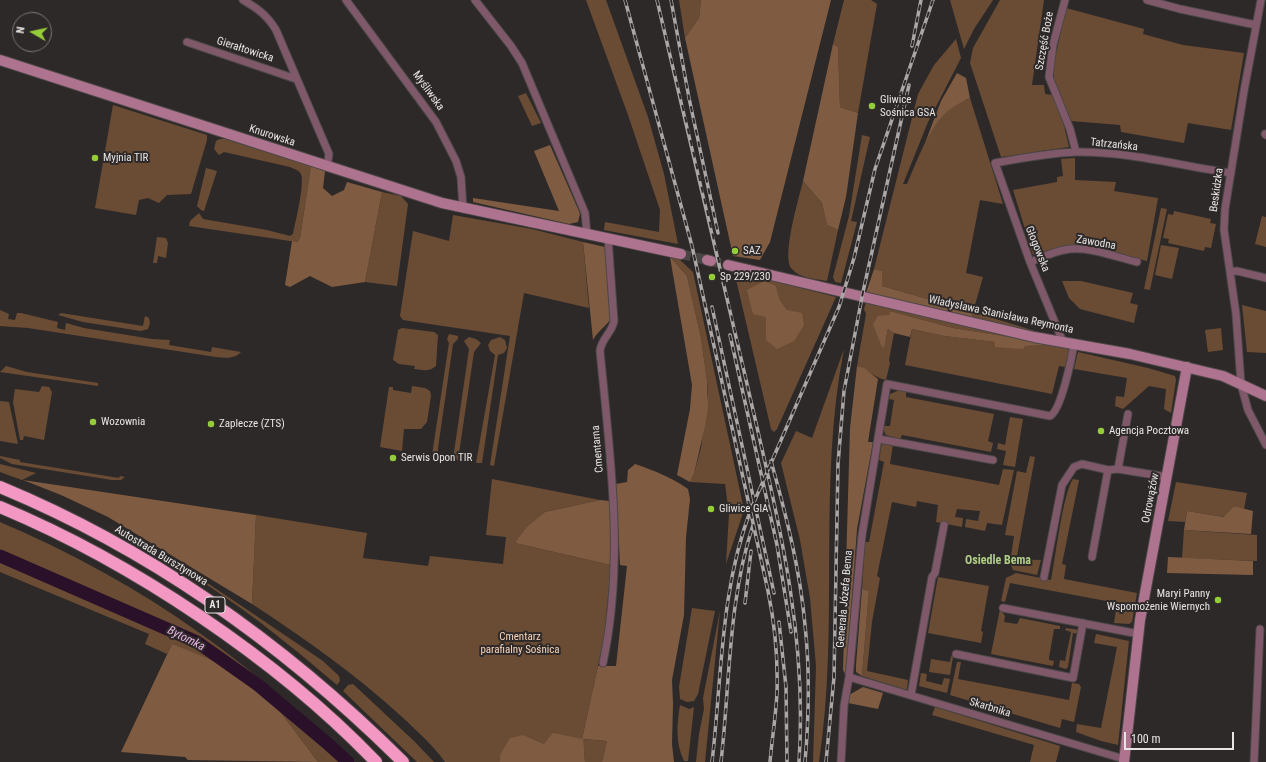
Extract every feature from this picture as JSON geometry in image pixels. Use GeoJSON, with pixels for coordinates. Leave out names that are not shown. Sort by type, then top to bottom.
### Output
{"type":"FeatureCollection","features":[{"type":"Feature","properties":{"kind":"highway","name":"Autostrada Bursztynowa"},"geometry":{"type":"LineString","coordinates":[[0,487],[89,529],[159,568],[194,590],[255,633],[312,677],[403,762]]}},
{"type":"Feature","properties":{"kind":"highway","name":"A1"},"geometry":{"type":"LineString","coordinates":[[0,507],[86,549],[153,586],[187,609],[251,653],[305,696],[376,762]]}},
{"type":"Feature","properties":{"kind":"street","name":"Gierałtowicka"},"geometry":{"type":"LineString","coordinates":[[243,0],[260,10],[269,19],[276,30],[329,154],[327,166]]}},
{"type":"Feature","properties":{"kind":"street","name":"Myśliwska"},"geometry":{"type":"LineString","coordinates":[[346,0],[436,122],[451,149],[459,171],[463,209]]}},
{"type":"Feature","properties":{"kind":"street"},"geometry":{"type":"LineString","coordinates":[[475,0],[517,55],[584,213],[586,234],[680,254]]}},
{"type":"Feature","properties":{"kind":"street","name":"Szczęść Boże"},"geometry":{"type":"LineString","coordinates":[[1064,0],[1053,46],[1049,77],[1070,129],[1076,152]]}},
{"type":"Feature","properties":{"kind":"street"},"geometry":{"type":"LineString","coordinates":[[1146,0],[1180,9],[1256,25]]}},
{"type":"Feature","properties":{"kind":"street","name":"Beskidzka"},"geometry":{"type":"LineString","coordinates":[[1261,0],[1231,173],[1224,230],[1236,314],[1241,384],[1248,410],[1266,445]]}},
{"type":"Feature","properties":{"kind":"street","name":"Gierałtowicka"},"geometry":{"type":"LineString","coordinates":[[187,42],[296,78]]}},
{"type":"Feature","properties":{"kind":"street","name":"Knurowska"},"geometry":{"type":"LineString","coordinates":[[0,60],[463,209],[586,234]]}},
{"type":"Feature","properties":{"kind":"street","name":"Tatrzańska"},"geometry":{"type":"LineString","coordinates":[[995,163],[1035,156],[1076,152],[1122,155],[1231,173]]}},
{"type":"Feature","properties":{"kind":"street","name":"Głogowska"},"geometry":{"type":"LineString","coordinates":[[995,163],[1030,262],[1054,317],[1063,342]]}},
{"type":"Feature","properties":{"kind":"street","name":"Cmentarna"},"geometry":{"type":"LineString","coordinates":[[603,663],[613,598],[616,552],[613,491],[600,351],[601,341],[611,331],[614,321],[608,238]]}},
{"type":"Feature","properties":{"kind":"street","name":"Zawodna"},"geometry":{"type":"LineString","coordinates":[[1030,262],[1064,250],[1073,249],[1103,253],[1137,262]]}},
{"type":"Feature","properties":{"kind":"street","name":"Władysława Stanisława Reymonta"},"geometry":{"type":"LineString","coordinates":[[728,265],[1034,337],[1074,343],[1187,367],[1229,378],[1266,396]]}},
{"type":"Feature","properties":{"kind":"street"},"geometry":{"type":"LineString","coordinates":[[1230,272],[1237,271],[1266,278]]}},
{"type":"Feature","properties":{"kind":"street","name":"Generała Józefa Bema"},"geometry":{"type":"LineString","coordinates":[[841,762],[844,706],[849,677],[862,535],[887,384],[1052,415],[1059,404],[1074,343]]}},
{"type":"Feature","properties":{"kind":"street","name":"Odrowążów"},"geometry":{"type":"LineString","coordinates":[[1124,761],[1139,634],[1187,367]]}},
{"type":"Feature","properties":{"kind":"street"},"geometry":{"type":"LineString","coordinates":[[1118,469],[1128,414]]}},
{"type":"Feature","properties":{"kind":"street"},"geometry":{"type":"LineString","coordinates":[[879,439],[993,460]]}},
{"type":"Feature","properties":{"kind":"street"},"geometry":{"type":"LineString","coordinates":[[1044,577],[1062,485],[1065,478],[1074,467],[1079,464],[1108,470],[1118,469],[1167,477]]}},
{"type":"Feature","properties":{"kind":"street"},"geometry":{"type":"LineString","coordinates":[[1092,557],[1108,470]]}},
{"type":"Feature","properties":{"kind":"street"},"geometry":{"type":"LineString","coordinates":[[911,695],[930,588],[935,573],[944,525]]}},
{"type":"Feature","properties":{"kind":"street"},"geometry":{"type":"LineString","coordinates":[[1003,608],[1139,634]]}},
{"type":"Feature","properties":{"kind":"street"},"geometry":{"type":"LineString","coordinates":[[956,654],[1073,678],[1083,623]]}},
{"type":"Feature","properties":{"kind":"street"},"geometry":{"type":"LineString","coordinates":[[1254,762],[1260,629]]}},
{"type":"Feature","properties":{"kind":"street","name":"Skarbnika"},"geometry":{"type":"LineString","coordinates":[[849,677],[1124,761]]}},
{"type":"Feature","properties":{"kind":"green space"},"geometry":{"type":"Polygon","coordinates":[[[586,0],[606,0],[648,117],[664,174],[678,244],[604,230],[605,222],[659,232],[660,210],[628,115],[586,0]]]}},
{"type":"Feature","properties":{"kind":"green space"},"geometry":{"type":"Polygon","coordinates":[[[679,0],[701,0],[699,18],[685,38],[679,0]]]}},
{"type":"Feature","properties":{"kind":"green space"},"geometry":{"type":"Polygon","coordinates":[[[844,0],[871,0],[877,4],[858,113],[840,107],[838,47],[833,44],[844,0]]]}},
{"type":"Feature","properties":{"kind":"green space"},"geometry":{"type":"Polygon","coordinates":[[[950,0],[993,0],[974,29],[964,49],[950,0]]]}},
{"type":"Feature","properties":{"kind":"green space"},"geometry":{"type":"Polygon","coordinates":[[[1000,0],[1044,0],[1032,85],[1044,85],[1045,94],[1053,95],[1061,113],[1069,147],[1001,157],[970,63],[973,48],[1000,0]]]}},
{"type":"Feature","properties":{"kind":"green space"},"geometry":{"type":"Polygon","coordinates":[[[1066,8],[1144,29],[1143,34],[1183,45],[1244,53],[1231,130],[1188,123],[1184,143],[1121,132],[1120,125],[1071,121],[1054,81],[1054,63],[1066,8]]]}},
{"type":"Feature","properties":{"kind":"green space"},"geometry":{"type":"Polygon","coordinates":[[[956,39],[961,58],[928,122],[903,184],[907,184],[922,149],[936,123],[951,108],[970,98],[1003,204],[980,200],[966,273],[983,277],[973,312],[882,286],[882,271],[874,269],[918,94],[934,65],[956,39]]]}},
{"type":"Feature","properties":{"kind":"green space"},"geometry":{"type":"Polygon","coordinates":[[[526,93],[541,123],[532,126],[518,96],[526,93]]]}},
{"type":"Feature","properties":{"kind":"green space"},"geometry":{"type":"Polygon","coordinates":[[[113,105],[207,135],[207,140],[191,194],[167,195],[159,203],[148,198],[139,200],[136,215],[95,208],[113,105]]]}},
{"type":"Feature","properties":{"kind":"green space"},"geometry":{"type":"Polygon","coordinates":[[[862,135],[870,137],[851,221],[857,222],[841,283],[835,282],[833,277],[849,216],[862,135]]]}},
{"type":"Feature","properties":{"kind":"green space"},"geometry":{"type":"Polygon","coordinates":[[[225,139],[311,166],[300,238],[297,242],[189,226],[190,221],[199,213],[203,219],[267,230],[290,236],[293,234],[301,194],[301,174],[290,167],[224,152],[219,155],[214,149],[216,141],[225,139]]]}},
{"type":"Feature","properties":{"kind":"green space"},"geometry":{"type":"Polygon","coordinates":[[[1075,158],[1075,180],[1116,182],[1114,191],[1158,198],[1147,261],[1091,248],[1061,247],[1033,255],[1013,190],[1057,182],[1057,177],[1063,176],[1061,159],[1075,158]]]}},
{"type":"Feature","properties":{"kind":"green space"},"geometry":{"type":"Polygon","coordinates":[[[206,168],[217,171],[204,211],[197,206],[206,168]]]}},
{"type":"Feature","properties":{"kind":"green space"},"geometry":{"type":"Polygon","coordinates":[[[803,181],[822,203],[827,225],[838,230],[827,281],[808,278],[799,274],[792,269],[789,263],[792,227],[803,181]]]}},
{"type":"Feature","properties":{"kind":"green space"},"geometry":{"type":"Polygon","coordinates":[[[382,192],[401,196],[408,204],[397,286],[365,282],[382,192]]]}},
{"type":"Feature","properties":{"kind":"green space"},"geometry":{"type":"Polygon","coordinates":[[[1161,208],[1167,209],[1150,290],[1144,289],[1161,208]]]}},
{"type":"Feature","properties":{"kind":"green space"},"geometry":{"type":"Polygon","coordinates":[[[1174,211],[1211,219],[1210,223],[1216,224],[1211,248],[1205,247],[1204,251],[1168,243],[1169,239],[1163,238],[1168,214],[1173,215],[1174,211]]]}},
{"type":"Feature","properties":{"kind":"green space"},"geometry":{"type":"Polygon","coordinates":[[[453,215],[532,229],[583,242],[589,308],[524,293],[494,466],[490,465],[510,336],[403,320],[400,316],[413,231],[449,241],[453,215]]]}},
{"type":"Feature","properties":{"kind":"green space"},"geometry":{"type":"Polygon","coordinates":[[[1262,216],[1266,217],[1266,247],[1255,244],[1262,216]]]}},
{"type":"Feature","properties":{"kind":"green space"},"geometry":{"type":"Polygon","coordinates":[[[157,237],[166,238],[168,243],[166,258],[158,256],[157,263],[153,263],[157,237]]]}},
{"type":"Feature","properties":{"kind":"green space"},"geometry":{"type":"Polygon","coordinates":[[[1161,245],[1179,248],[1172,279],[1155,275],[1161,245]]]}},
{"type":"Feature","properties":{"kind":"green space"},"geometry":{"type":"Polygon","coordinates":[[[670,257],[678,258],[693,272],[744,510],[726,564],[729,514],[725,484],[690,482],[694,474],[701,448],[708,394],[707,380],[701,338],[687,276],[670,257]]]}},
{"type":"Feature","properties":{"kind":"green space"},"geometry":{"type":"Polygon","coordinates":[[[734,271],[836,297],[777,429],[774,432],[771,429],[734,271]],[[776,286],[766,317],[766,340],[787,310],[780,300],[776,286]]]}},
{"type":"Feature","properties":{"kind":"green space"},"geometry":{"type":"Polygon","coordinates":[[[1062,281],[1081,281],[1133,293],[1130,303],[1138,305],[1134,323],[1080,309],[1069,298],[1062,281]]]}},
{"type":"Feature","properties":{"kind":"green space"},"geometry":{"type":"Polygon","coordinates":[[[866,302],[1038,342],[953,328],[890,311],[884,348],[888,329],[894,333],[886,380],[878,378],[857,366],[866,314],[864,309],[866,302]]]}},
{"type":"Feature","properties":{"kind":"green space"},"geometry":{"type":"Polygon","coordinates":[[[1242,305],[1266,311],[1266,353],[1247,352],[1242,305]]]}},
{"type":"Feature","properties":{"kind":"green space"},"geometry":{"type":"Polygon","coordinates":[[[0,310],[9,314],[8,319],[15,320],[17,313],[21,313],[58,322],[57,328],[65,330],[66,323],[84,328],[152,339],[170,340],[169,345],[211,352],[212,347],[241,352],[233,357],[216,357],[28,328],[0,326],[0,310]]]}},
{"type":"Feature","properties":{"kind":"green space"},"geometry":{"type":"Polygon","coordinates":[[[973,312],[1048,335],[972,317],[973,312]]]}},
{"type":"Feature","properties":{"kind":"green space"},"geometry":{"type":"Polygon","coordinates":[[[61,313],[143,326],[145,316],[149,318],[150,323],[148,329],[141,331],[83,322],[58,315],[61,313]]]}},
{"type":"Feature","properties":{"kind":"green space"},"geometry":{"type":"Polygon","coordinates":[[[402,328],[434,332],[438,335],[436,366],[428,370],[414,369],[415,366],[399,364],[393,360],[398,330],[402,328]]]}},
{"type":"Feature","properties":{"kind":"green space"},"geometry":{"type":"Polygon","coordinates":[[[1221,328],[1223,350],[1208,352],[1205,330],[1221,328]]]}},
{"type":"Feature","properties":{"kind":"green space"},"geometry":{"type":"Polygon","coordinates":[[[912,329],[944,336],[995,342],[995,347],[1046,345],[1047,343],[1067,348],[1069,352],[1065,367],[1059,366],[1052,394],[905,365],[912,329]]]}},
{"type":"Feature","properties":{"kind":"green space"},"geometry":{"type":"Polygon","coordinates":[[[449,334],[458,336],[458,339],[453,344],[438,456],[432,455],[449,343],[447,339],[449,334]]]}},
{"type":"Feature","properties":{"kind":"green space"},"geometry":{"type":"Polygon","coordinates":[[[469,337],[476,339],[481,343],[474,352],[458,460],[453,459],[469,349],[464,341],[469,337]]]}},
{"type":"Feature","properties":{"kind":"green space"},"geometry":{"type":"Polygon","coordinates":[[[500,337],[505,340],[507,348],[504,353],[498,355],[482,463],[476,463],[495,355],[490,351],[488,345],[491,340],[500,337]]]}},
{"type":"Feature","properties":{"kind":"green space"},"geometry":{"type":"Polygon","coordinates":[[[844,349],[836,400],[832,452],[828,659],[825,710],[819,762],[813,762],[816,666],[810,598],[800,540],[781,463],[796,431],[812,438],[844,349]]]}},
{"type":"Feature","properties":{"kind":"green space"},"geometry":{"type":"Polygon","coordinates":[[[1078,352],[1148,368],[1175,376],[1176,380],[1171,413],[1164,409],[1166,389],[1149,386],[1123,409],[1115,406],[1116,396],[1124,397],[1127,378],[1074,369],[1078,352]]]}},
{"type":"Feature","properties":{"kind":"green space"},"geometry":{"type":"Polygon","coordinates":[[[6,366],[27,372],[98,383],[98,386],[0,372],[6,366]]]}},
{"type":"Feature","properties":{"kind":"green space"},"geometry":{"type":"Polygon","coordinates":[[[42,386],[49,387],[52,392],[44,440],[24,436],[23,440],[20,440],[13,402],[15,389],[39,392],[42,386]]]}},
{"type":"Feature","properties":{"kind":"green space"},"geometry":{"type":"Polygon","coordinates":[[[412,386],[425,388],[430,391],[431,396],[427,422],[421,429],[404,429],[402,451],[380,447],[389,387],[393,387],[393,390],[411,393],[412,386]]]}},
{"type":"Feature","properties":{"kind":"green space"},"geometry":{"type":"Polygon","coordinates":[[[900,390],[906,392],[906,397],[994,414],[988,441],[993,443],[991,452],[902,435],[900,439],[886,435],[884,426],[890,426],[894,400],[889,399],[890,394],[900,390]]]}},
{"type":"Feature","properties":{"kind":"green space"},"geometry":{"type":"Polygon","coordinates":[[[0,401],[9,402],[18,444],[0,441],[0,401]]]}},
{"type":"Feature","properties":{"kind":"green space"},"geometry":{"type":"Polygon","coordinates":[[[1010,417],[1023,419],[1015,467],[1003,465],[1006,451],[997,449],[998,443],[1005,445],[1010,417]]]}},
{"type":"Feature","properties":{"kind":"green space"},"geometry":{"type":"Polygon","coordinates":[[[882,442],[893,444],[890,464],[999,485],[1003,469],[1014,470],[1002,525],[987,523],[985,531],[965,527],[966,519],[978,521],[980,511],[957,509],[955,517],[963,518],[962,527],[936,522],[938,505],[917,501],[916,507],[892,502],[877,576],[880,578],[872,622],[867,671],[908,680],[907,689],[862,676],[869,591],[862,589],[865,542],[869,542],[884,462],[879,460],[882,442]]]}},
{"type":"Feature","properties":{"kind":"green space"},"geometry":{"type":"Polygon","coordinates":[[[0,456],[20,460],[20,462],[119,478],[120,476],[125,477],[121,480],[112,480],[12,464],[0,458],[0,456]]]}},
{"type":"Feature","properties":{"kind":"green space"},"geometry":{"type":"Polygon","coordinates":[[[1030,456],[1035,457],[1017,556],[1011,556],[1014,536],[1005,535],[1017,471],[1026,473],[1030,456]]]}},
{"type":"Feature","properties":{"kind":"green space"},"geometry":{"type":"Polygon","coordinates":[[[0,464],[36,473],[22,480],[0,472],[0,464]]]}},
{"type":"Feature","properties":{"kind":"green space","name":"Cmentarz parafialny Sośnica"},"geometry":{"type":"Polygon","coordinates":[[[492,479],[600,500],[545,512],[515,543],[611,565],[604,638],[582,739],[607,741],[602,762],[585,762],[584,751],[544,744],[524,735],[500,755],[500,762],[445,762],[419,733],[366,686],[310,643],[252,604],[256,515],[367,533],[363,558],[428,566],[430,556],[503,564],[506,537],[486,535],[492,479]]]}},
{"type":"Feature","properties":{"kind":"green space"},"geometry":{"type":"Polygon","coordinates":[[[1073,479],[1079,480],[1062,564],[1066,565],[1064,579],[1137,593],[1132,622],[1129,624],[1114,623],[1117,603],[1010,583],[1005,602],[1001,601],[1006,578],[1016,573],[1051,580],[1066,498],[1073,479]]]}},
{"type":"Feature","properties":{"kind":"green space"},"geometry":{"type":"Polygon","coordinates":[[[1176,482],[1247,493],[1244,509],[1234,506],[1225,517],[1187,511],[1185,522],[1168,521],[1176,482]]]}},
{"type":"Feature","properties":{"kind":"green space"},"geometry":{"type":"Polygon","coordinates":[[[101,521],[182,566],[323,661],[339,676],[340,681],[337,685],[273,632],[200,580],[101,521]]]}},
{"type":"Feature","properties":{"kind":"green space"},"geometry":{"type":"Polygon","coordinates":[[[0,522],[104,572],[177,617],[261,680],[355,762],[318,762],[273,702],[172,644],[167,654],[145,644],[149,634],[0,572],[0,522]]]}},
{"type":"Feature","properties":{"kind":"green space"},"geometry":{"type":"Polygon","coordinates":[[[1184,530],[1257,535],[1257,561],[1182,558],[1184,530]]]}},
{"type":"Feature","properties":{"kind":"green space"},"geometry":{"type":"Polygon","coordinates":[[[1011,559],[1041,560],[1037,575],[1013,570],[1010,563],[1011,559]]]}},
{"type":"Feature","properties":{"kind":"green space"},"geometry":{"type":"Polygon","coordinates":[[[938,577],[989,586],[981,631],[983,632],[981,643],[928,633],[938,577]]]}},
{"type":"Feature","properties":{"kind":"green space"},"geometry":{"type":"Polygon","coordinates":[[[692,608],[715,611],[698,694],[694,701],[687,702],[680,699],[679,687],[692,608]]]}},
{"type":"Feature","properties":{"kind":"green space"},"geometry":{"type":"Polygon","coordinates":[[[1000,609],[1005,616],[1004,622],[1017,624],[1020,618],[1060,626],[1060,629],[1054,629],[1049,658],[1049,660],[1054,661],[1053,666],[991,654],[1000,609]]]}},
{"type":"Feature","properties":{"kind":"green space"},"geometry":{"type":"Polygon","coordinates":[[[720,611],[705,762],[696,762],[699,734],[704,709],[703,698],[720,611]]]}},
{"type":"Feature","properties":{"kind":"green space"},"geometry":{"type":"Polygon","coordinates":[[[1066,628],[1080,630],[1079,634],[1073,633],[1068,667],[1066,669],[1059,667],[1060,660],[1065,661],[1071,632],[1065,630],[1066,628]]]}},
{"type":"Feature","properties":{"kind":"green space"},"geometry":{"type":"Polygon","coordinates":[[[1096,634],[1129,641],[1118,745],[1101,741],[1076,732],[1077,724],[1101,728],[1117,647],[1094,643],[1096,634]]]}},
{"type":"Feature","properties":{"kind":"green space"},"geometry":{"type":"Polygon","coordinates":[[[951,656],[953,657],[950,675],[929,672],[931,659],[950,662],[951,656]]]}},
{"type":"Feature","properties":{"kind":"green space"},"geometry":{"type":"Polygon","coordinates":[[[957,662],[961,662],[958,679],[1069,700],[1072,683],[1079,684],[1081,687],[1074,722],[1062,719],[1060,728],[950,695],[957,662]]]}},
{"type":"Feature","properties":{"kind":"green space"},"geometry":{"type":"Polygon","coordinates":[[[921,673],[927,674],[926,681],[942,685],[944,678],[950,679],[947,693],[919,686],[921,673]]]}},
{"type":"Feature","properties":{"kind":"green space"},"geometry":{"type":"Polygon","coordinates":[[[353,684],[415,742],[434,762],[417,762],[343,691],[348,685],[353,684]]]}},
{"type":"Feature","properties":{"kind":"green space"},"geometry":{"type":"Polygon","coordinates":[[[680,705],[689,709],[694,707],[688,761],[684,761],[678,740],[680,705]]]}},
{"type":"Feature","properties":{"kind":"green space"},"geometry":{"type":"Polygon","coordinates":[[[935,707],[1060,746],[1056,762],[1030,762],[1034,745],[932,715],[935,707]]]}},
{"type":"Feature","properties":{"kind":"shaded area"},"geometry":{"type":"Polygon","coordinates":[[[701,0],[831,0],[770,242],[760,260],[733,256],[685,38],[699,18],[701,0]]]}},
{"type":"Feature","properties":{"kind":"shaded area"},"geometry":{"type":"Polygon","coordinates":[[[833,44],[838,47],[840,107],[858,113],[846,197],[838,230],[827,225],[822,203],[803,181],[833,44]]]}},
{"type":"Feature","properties":{"kind":"shaded area"},"geometry":{"type":"Polygon","coordinates":[[[957,73],[966,78],[970,98],[948,111],[938,121],[925,143],[941,101],[957,73]]]}},
{"type":"Feature","properties":{"kind":"shaded area"},"geometry":{"type":"Polygon","coordinates":[[[550,145],[580,214],[578,222],[569,224],[473,202],[473,198],[559,211],[534,151],[550,145]]]}},
{"type":"Feature","properties":{"kind":"shaded area"},"geometry":{"type":"Polygon","coordinates":[[[311,166],[325,171],[323,188],[332,196],[344,190],[347,182],[382,192],[365,282],[332,287],[310,276],[290,287],[285,285],[292,241],[297,242],[300,238],[311,166]]]}},
{"type":"Feature","properties":{"kind":"shaded area"},"geometry":{"type":"Polygon","coordinates":[[[583,242],[605,247],[611,319],[593,340],[583,242]]]}},
{"type":"Feature","properties":{"kind":"shaded area"},"geometry":{"type":"Polygon","coordinates":[[[670,257],[687,276],[701,338],[707,380],[708,408],[705,426],[694,474],[690,482],[677,475],[690,409],[692,385],[670,257]]]}},
{"type":"Feature","properties":{"kind":"shaded area"},"geometry":{"type":"Polygon","coordinates":[[[874,269],[882,271],[882,286],[973,312],[972,317],[866,293],[874,269]]]}},
{"type":"Feature","properties":{"kind":"shaded area"},"geometry":{"type":"Polygon","coordinates":[[[764,281],[776,286],[780,300],[787,310],[802,313],[804,325],[794,341],[777,349],[766,340],[766,317],[753,314],[747,290],[764,281]]]}},
{"type":"Feature","properties":{"kind":"shaded area"},"geometry":{"type":"Polygon","coordinates":[[[890,311],[953,328],[1047,343],[1047,345],[1025,346],[1023,349],[995,347],[995,342],[944,336],[912,329],[910,337],[894,333],[888,329],[884,348],[881,345],[873,324],[878,316],[889,315],[890,311]]]}},
{"type":"Feature","properties":{"kind":"shaded area"},"geometry":{"type":"Polygon","coordinates":[[[857,366],[864,368],[878,379],[868,442],[873,442],[857,529],[846,676],[843,670],[850,428],[857,366]]]}},
{"type":"Feature","properties":{"kind":"shaded area"},"geometry":{"type":"Polygon","coordinates":[[[635,464],[663,475],[682,485],[688,489],[690,499],[686,537],[684,615],[672,680],[672,744],[674,762],[602,762],[607,741],[583,739],[585,762],[500,762],[500,755],[510,738],[524,735],[544,744],[553,733],[582,739],[598,666],[616,666],[627,566],[620,565],[616,484],[627,482],[628,470],[635,464]]]}},
{"type":"Feature","properties":{"kind":"shaded area"},"geometry":{"type":"Polygon","coordinates":[[[23,480],[256,515],[252,604],[108,517],[61,495],[23,480]]]}},
{"type":"Feature","properties":{"kind":"shaded area"},"geometry":{"type":"Polygon","coordinates":[[[600,500],[610,501],[611,565],[515,543],[526,528],[545,512],[600,500]]]}},
{"type":"Feature","properties":{"kind":"shaded area"},"geometry":{"type":"Polygon","coordinates":[[[1234,506],[1253,511],[1251,534],[1184,530],[1187,511],[1224,517],[1234,506]]]}},
{"type":"Feature","properties":{"kind":"shaded area"},"geometry":{"type":"Polygon","coordinates":[[[1168,557],[1253,561],[1253,575],[1167,573],[1168,557]]]}},
{"type":"Feature","properties":{"kind":"shaded area"},"geometry":{"type":"Polygon","coordinates":[[[862,589],[869,591],[862,676],[856,672],[856,665],[862,589]]]}},
{"type":"Feature","properties":{"kind":"shaded area"},"geometry":{"type":"Polygon","coordinates":[[[172,644],[221,664],[273,702],[318,762],[188,760],[185,757],[121,752],[172,644]]]}},
{"type":"Feature","properties":{"kind":"shaded area"},"geometry":{"type":"Polygon","coordinates":[[[863,687],[883,693],[878,709],[848,703],[849,695],[863,687]]]}},
{"type":"Feature","properties":{"kind":"waterway","name":"Bytomka"},"geometry":{"type":"LineString","coordinates":[[0,556],[197,642],[258,685],[348,762]]}},
{"type":"Feature","properties":{"kind":"tunnel"},"geometry":{"type":"LineString","coordinates":[[681,254],[707,260]]}},
{"type":"Feature","properties":{"kind":"tunnel"},"geometry":{"type":"LineString","coordinates":[[711,261],[728,265]]}},
{"type":"Feature","properties":{"kind":"railway"},"geometry":{"type":"LineString","coordinates":[[625,0],[692,246],[768,591],[776,642],[777,667],[776,709],[770,762]]}},
{"type":"Feature","properties":{"kind":"railway"},"geometry":{"type":"LineString","coordinates":[[657,0],[703,192],[779,525],[794,618],[799,665],[801,713],[799,762]]}},
{"type":"Feature","properties":{"kind":"railway"},"geometry":{"type":"LineString","coordinates":[[671,0],[689,98],[718,233]]}},
{"type":"Feature","properties":{"kind":"railway"},"geometry":{"type":"LineString","coordinates":[[912,46],[921,0]]}},
{"type":"Feature","properties":{"kind":"railway"},"geometry":{"type":"LineString","coordinates":[[712,762],[728,602],[733,571],[741,540],[751,509],[839,307],[854,258],[875,169],[933,0]]}},
{"type":"Feature","properties":{"kind":"railway"},"geometry":{"type":"LineString","coordinates":[[826,762],[834,677],[838,464],[844,391],[863,292],[909,85]]}},
{"type":"Feature","properties":{"kind":"railway"},"geometry":{"type":"LineString","coordinates":[[712,307],[774,593]]}},
{"type":"Feature","properties":{"kind":"railway"},"geometry":{"type":"LineString","coordinates":[[730,335],[777,545],[791,632]]}},
{"type":"Feature","properties":{"kind":"railway"},"geometry":{"type":"LineString","coordinates":[[771,461],[792,542],[803,604],[807,642],[808,676],[808,711],[805,762]]}},
{"type":"Feature","properties":{"kind":"railway"},"geometry":{"type":"LineString","coordinates":[[721,762],[734,613],[745,554],[753,525]]}},
{"type":"Feature","properties":{"kind":"railway"},"geometry":{"type":"LineString","coordinates":[[745,603],[751,551]]}},
{"type":"Feature","properties":{"kind":"railway"},"geometry":{"type":"LineString","coordinates":[[779,622],[786,687],[787,762]]}},
{"type":"Feature","properties":{"kind":"place","name":"Gliwice Sośnica GSA"},"geometry":{"type":"Point","coordinates":[872,106]}},
{"type":"Feature","properties":{"kind":"place","name":"Myjnia TIR"},"geometry":{"type":"Point","coordinates":[95,158]}},
{"type":"Feature","properties":{"kind":"place","name":"SAZ"},"geometry":{"type":"Point","coordinates":[735,251]}},
{"type":"Feature","properties":{"kind":"place","name":"Sp 229/230"},"geometry":{"type":"Point","coordinates":[712,277]}},
{"type":"Feature","properties":{"kind":"place","name":"Wozownia"},"geometry":{"type":"Point","coordinates":[93,422]}},
{"type":"Feature","properties":{"kind":"place","name":"Zaplecze (ZTS)"},"geometry":{"type":"Point","coordinates":[211,424]}},
{"type":"Feature","properties":{"kind":"place","name":"Agencja Pocztowa"},"geometry":{"type":"Point","coordinates":[1101,431]}},
{"type":"Feature","properties":{"kind":"place","name":"Serwis Opon TIR"},"geometry":{"type":"Point","coordinates":[393,458]}},
{"type":"Feature","properties":{"kind":"place","name":"Gliwice GlA"},"geometry":{"type":"Point","coordinates":[711,509]}},
{"type":"Feature","properties":{"kind":"place","name":"Maryi Panny Wspomożenie Wiernych"},"geometry":{"type":"Point","coordinates":[1218,600]}},
{"type":"Feature","properties":{"kind":"district","name":"Osiedle Bema"},"geometry":{"type":"Point","coordinates":[998,561]}}]}
